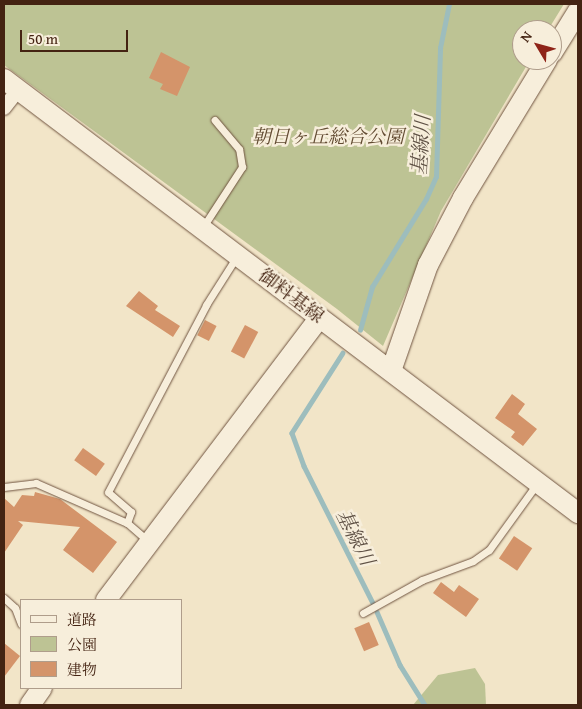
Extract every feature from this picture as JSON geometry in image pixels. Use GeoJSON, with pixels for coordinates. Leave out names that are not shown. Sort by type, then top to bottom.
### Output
{"type":"FeatureCollection","features":[{"type":"Feature","properties":{"kind":"street"},"geometry":{"type":"LineString","coordinates":[[562,36],[578,9],[575,4]]}},
{"type":"Feature","properties":{"kind":"street"},"geometry":{"type":"LineString","coordinates":[[391,371],[428,266],[463,198],[541,70]]}},
{"type":"Feature","properties":{"kind":"street"},"geometry":{"type":"LineString","coordinates":[[4,108],[11,85]]}},
{"type":"Feature","properties":{"kind":"street","name":"御料基線"},"geometry":{"type":"LineString","coordinates":[[11,85],[578,513]]}},
{"type":"Feature","properties":{"kind":"street"},"geometry":{"type":"LineString","coordinates":[[107,599],[320,318]]}},
{"type":"Feature","properties":{"kind":"street"},"geometry":{"type":"LineString","coordinates":[[30,705],[41,689]]}},
{"type":"Feature","properties":{"kind":"lane"},"geometry":{"type":"LineString","coordinates":[[202,230],[242,167],[239,149],[216,120]]}},
{"type":"Feature","properties":{"kind":"lane"},"geometry":{"type":"LineString","coordinates":[[127,523],[131,512],[108,492],[206,305],[237,256]]}},
{"type":"Feature","properties":{"kind":"lane"},"geometry":{"type":"LineString","coordinates":[[363,613],[422,580],[473,561],[489,550],[538,482]]}},
{"type":"Feature","properties":{"kind":"lane"},"geometry":{"type":"LineString","coordinates":[[4,486],[36,483],[127,523],[150,542]]}},
{"type":"Feature","properties":{"kind":"lane"},"geometry":{"type":"LineString","coordinates":[[4,598],[16,608],[20,621]]}},
{"type":"Feature","properties":{"kind":"green space","name":"朝日ヶ丘総合公園"},"geometry":{"type":"Polygon","coordinates":[[[4,4],[564,4],[554,20],[512,20],[512,70],[524,70],[441,211],[383,346],[337,309],[4,65],[4,4]]]}},
{"type":"Feature","properties":{"kind":"green space"},"geometry":{"type":"Polygon","coordinates":[[[475,668],[485,684],[486,705],[413,705],[438,675],[475,668]]]}},
{"type":"Feature","properties":{"kind":"building"},"geometry":{"type":"Polygon","coordinates":[[[161,52],[190,67],[177,96],[160,89],[163,84],[149,78],[161,52]]]}},
{"type":"Feature","properties":{"kind":"building"},"geometry":{"type":"Polygon","coordinates":[[[139,291],[158,306],[155,310],[180,326],[173,337],[126,306],[139,291]]]}},
{"type":"Feature","properties":{"kind":"building"},"geometry":{"type":"Polygon","coordinates":[[[205,320],[217,326],[209,341],[197,335],[205,320]]]}},
{"type":"Feature","properties":{"kind":"building"},"geometry":{"type":"Polygon","coordinates":[[[245,325],[258,332],[244,359],[231,351],[245,325]]]}},
{"type":"Feature","properties":{"kind":"building"},"geometry":{"type":"Polygon","coordinates":[[[512,394],[525,404],[518,414],[537,429],[523,446],[511,437],[515,432],[495,418],[512,394]]]}},
{"type":"Feature","properties":{"kind":"building"},"geometry":{"type":"Polygon","coordinates":[[[83,448],[105,464],[96,476],[74,460],[83,448]]]}},
{"type":"Feature","properties":{"kind":"building"},"geometry":{"type":"Polygon","coordinates":[[[35,492],[60,499],[117,542],[93,573],[63,550],[80,527],[18,521],[23,525],[4,553],[4,498],[14,507],[22,495],[34,496],[35,492]]]}},
{"type":"Feature","properties":{"kind":"building"},"geometry":{"type":"Polygon","coordinates":[[[514,536],[532,548],[517,571],[499,558],[514,536]]]}},
{"type":"Feature","properties":{"kind":"building"},"geometry":{"type":"Polygon","coordinates":[[[441,582],[454,592],[459,585],[479,599],[466,617],[433,593],[441,582]]]}},
{"type":"Feature","properties":{"kind":"building"},"geometry":{"type":"Polygon","coordinates":[[[369,622],[379,645],[364,651],[354,628],[369,622]]]}},
{"type":"Feature","properties":{"kind":"building"},"geometry":{"type":"Polygon","coordinates":[[[4,643],[20,656],[4,677],[4,643]]]}},
{"type":"Feature","properties":{"kind":"waterway","name":"基線川"},"geometry":{"type":"LineString","coordinates":[[360,330],[372,287],[426,199],[436,177],[440,48],[449,4]]}},
{"type":"Feature","properties":{"kind":"waterway","name":"基線川"},"geometry":{"type":"LineString","coordinates":[[343,353],[292,433],[304,466],[373,603]]}},
{"type":"Feature","properties":{"kind":"waterway","name":"基線川"},"geometry":{"type":"LineString","coordinates":[[377,612],[400,665],[425,705]]}}]}
